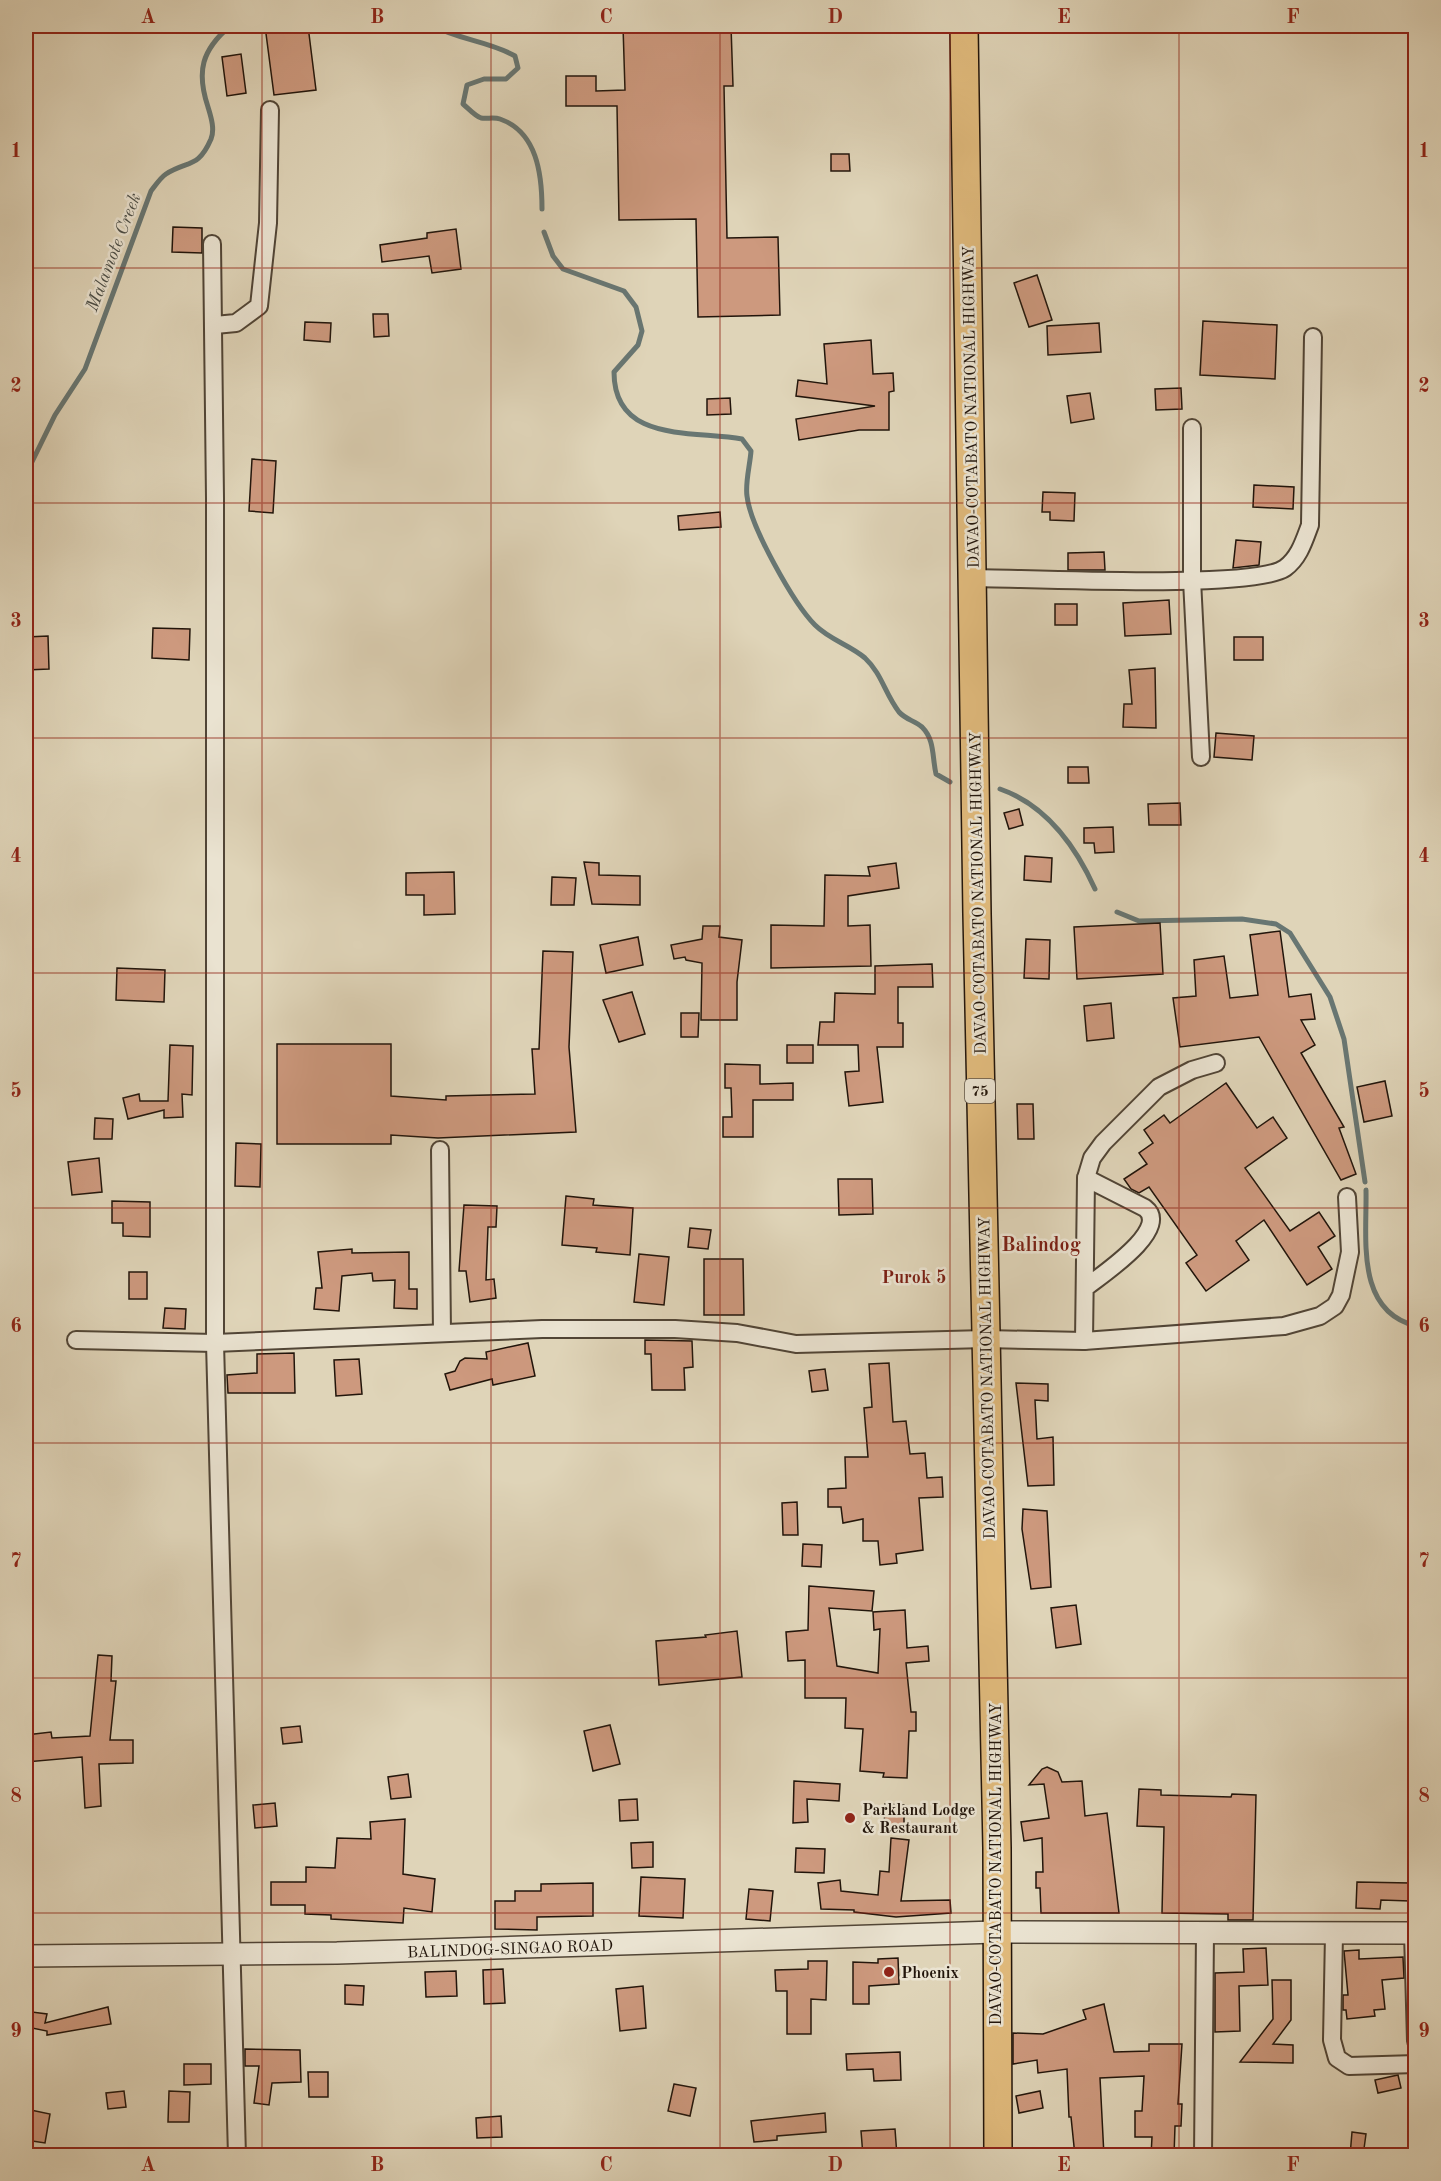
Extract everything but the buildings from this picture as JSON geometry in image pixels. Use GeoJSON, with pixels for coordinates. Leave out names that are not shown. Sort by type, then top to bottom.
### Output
{"type":"FeatureCollection","features":[{"type":"Feature","properties":{"kind":"highway","name":"DAVAO-COTABATO NATIONAL HIGHWAY"},"geometry":{"type":"LineString","coordinates":[[964,26],[985,1339],[997,1848],[995,1932],[998,2156]]}},
{"type":"Feature","properties":{"kind":"street"},"geometry":{"type":"LineString","coordinates":[[215,325],[236,323],[259,306],[268,223],[270,110]]}},
{"type":"Feature","properties":{"kind":"street"},"geometry":{"type":"LineString","coordinates":[[212,244],[215,325],[215,1342],[237,2156]]}},
{"type":"Feature","properties":{"kind":"street"},"geometry":{"type":"LineString","coordinates":[[972,578],[1192,580],[1269,575],[1284,569],[1303,545],[1310,525],[1313,337]]}},
{"type":"Feature","properties":{"kind":"street"},"geometry":{"type":"LineString","coordinates":[[1192,428],[1192,580],[1201,758]]}},
{"type":"Feature","properties":{"kind":"street"},"geometry":{"type":"LineString","coordinates":[[1084,1341],[1086,1178],[1092,1158],[1103,1143],[1159,1087],[1192,1070],[1216,1063]]}},
{"type":"Feature","properties":{"kind":"street"},"geometry":{"type":"LineString","coordinates":[[440,1150],[442,1332]]}},
{"type":"Feature","properties":{"kind":"street"},"geometry":{"type":"LineString","coordinates":[[1084,1288],[1139,1243],[1148,1233],[1152,1222],[1151,1214],[1145,1208],[1086,1178]]}},
{"type":"Feature","properties":{"kind":"street"},"geometry":{"type":"LineString","coordinates":[[76,1340],[215,1342],[442,1332],[687,1329],[737,1333],[796,1344],[985,1339],[1084,1341],[1284,1326],[1320,1316],[1335,1306],[1348,1272],[1350,1232],[1347,1197]]}},
{"type":"Feature","properties":{"kind":"street","name":"BALINDOG-SINGAO ROAD"},"geometry":{"type":"LineString","coordinates":[[26,1956],[230,1954],[824,1939],[995,1932],[1414,1933]]}},
{"type":"Feature","properties":{"kind":"street"},"geometry":{"type":"LineString","coordinates":[[1203,2156],[1205,1933]]}},
{"type":"Feature","properties":{"kind":"street"},"geometry":{"type":"LineString","coordinates":[[1414,1933],[1416,2041]]}},
{"type":"Feature","properties":{"kind":"street"},"geometry":{"type":"LineString","coordinates":[[1334,1934],[1332,2040],[1337,2058],[1349,2066],[1416,2064]]}},
{"type":"Feature","properties":{"kind":"waterway","name":"Malamote Creek"},"geometry":{"type":"LineString","coordinates":[[26,474],[55,415],[85,369],[151,191],[166,174],[197,160],[211,139],[212,123],[204,94],[202,72],[213,44],[230,26]]}},
{"type":"Feature","properties":{"kind":"waterway"},"geometry":{"type":"LineString","coordinates":[[434,26],[515,56],[518,68],[506,79],[484,79],[467,85],[463,104],[479,117],[500,119],[512,125],[530,144],[541,182],[542,209]]}},
{"type":"Feature","properties":{"kind":"waterway"},"geometry":{"type":"LineString","coordinates":[[544,232],[553,256],[563,269],[624,291],[636,307],[642,331],[638,345],[614,372],[618,395],[627,412],[642,422],[660,429],[742,439],[751,451],[747,485],[750,509],[764,544],[785,583],[815,625],[827,635],[859,653],[871,664],[899,712],[926,732],[931,743],[936,774],[950,782]]}},
{"type":"Feature","properties":{"kind":"waterway"},"geometry":{"type":"LineString","coordinates":[[1000,789],[1032,805],[1058,829],[1079,858],[1095,889]]}},
{"type":"Feature","properties":{"kind":"waterway"},"geometry":{"type":"LineString","coordinates":[[1117,912],[1139,921],[1242,919],[1276,924],[1290,933],[1330,997],[1344,1039],[1365,1182]]}},
{"type":"Feature","properties":{"kind":"waterway"},"geometry":{"type":"LineString","coordinates":[[1366,1190],[1366,1251],[1368,1271],[1374,1289],[1383,1305],[1396,1318],[1416,1326]]}},
{"type":"Feature","properties":{"kind":"place","name":"Parkland Lodge & Restaurant"},"geometry":{"type":"Point","coordinates":[850,1818]}},
{"type":"Feature","properties":{"kind":"place","name":"Phoenix"},"geometry":{"type":"Point","coordinates":[889,1972]}},
{"type":"Feature","properties":{"kind":"district","name":"Balindog"},"geometry":{"type":"Point","coordinates":[1041,1244]}},
{"type":"Feature","properties":{"kind":"district","name":"Purok 5"},"geometry":{"type":"Point","coordinates":[914,1277]}}]}
